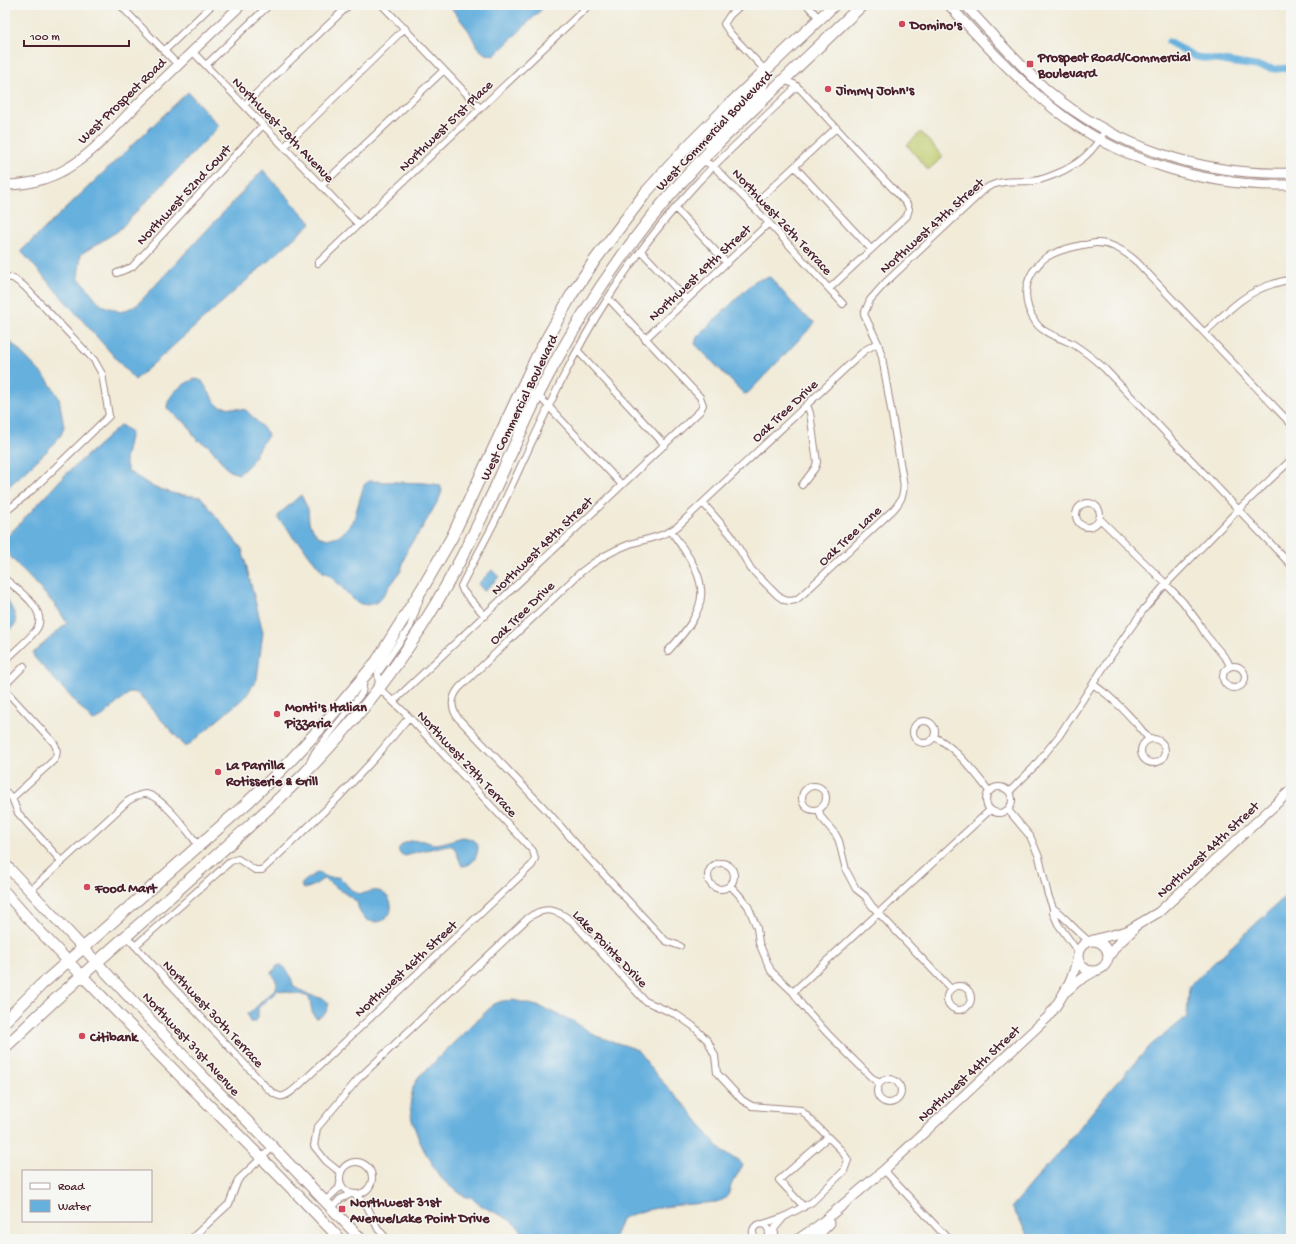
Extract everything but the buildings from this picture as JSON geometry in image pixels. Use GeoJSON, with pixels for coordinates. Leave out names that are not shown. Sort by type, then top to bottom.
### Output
{"type":"FeatureCollection","features":[{"type":"Feature","properties":{"kind":"highway","name":"West Commercial Boulevard"},"geometry":{"type":"LineString","coordinates":[[5,1021],[83,948],[246,804],[326,723],[377,661],[425,584],[452,537],[520,390],[545,340],[569,299],[595,260],[647,191],[687,147],[834,5]]}},
{"type":"Feature","properties":{"kind":"highway","name":"West Commercial Boulevard"},"geometry":{"type":"LineString","coordinates":[[5,1047],[54,1001],[258,818],[304,774],[341,734],[379,688],[414,640],[441,596],[462,557],[504,471],[538,395],[578,323],[611,270],[668,197],[700,160],[862,5]]}},
{"type":"Feature","properties":{"kind":"highway"},"geometry":{"type":"LineString","coordinates":[[700,160],[719,129],[761,87],[766,70]]}},
{"type":"Feature","properties":{"kind":"main road","name":"West Prospect Road"},"geometry":{"type":"LineString","coordinates":[[5,185],[36,182],[71,166],[100,142],[241,5]]}},
{"type":"Feature","properties":{"kind":"main road"},"geometry":{"type":"LineString","coordinates":[[949,5],[1002,62],[1028,87],[1064,117],[1100,139],[1147,161],[1185,173],[1239,183],[1291,185]]}},
{"type":"Feature","properties":{"kind":"main road"},"geometry":{"type":"LineString","coordinates":[[965,5],[1020,64],[1049,91],[1078,112],[1106,129],[1154,151],[1200,165],[1254,173],[1291,173]]}},
{"type":"Feature","properties":{"kind":"main road","name":"Northwest 44th Street"},"geometry":{"type":"LineString","coordinates":[[1091,941],[1127,931],[1159,912],[1291,790]]}},
{"type":"Feature","properties":{"kind":"main road","name":"Northwest 31st Avenue"},"geometry":{"type":"LineString","coordinates":[[5,864],[235,1110],[273,1147],[360,1239]]}},
{"type":"Feature","properties":{"kind":"main road"},"geometry":{"type":"LineString","coordinates":[[5,892],[32,924],[68,962],[340,1239]]}},
{"type":"Feature","properties":{"kind":"main road","name":"Northwest 44th Street"},"geometry":{"type":"LineString","coordinates":[[1108,958],[1116,946],[1138,925]]}},
{"type":"Feature","properties":{"kind":"main road"},"geometry":{"type":"LineString","coordinates":[[1091,941],[1101,942],[1108,950],[1106,965],[1102,969],[1094,971],[1084,968],[1078,960],[1078,953],[1082,946],[1091,941]]}},
{"type":"Feature","properties":{"kind":"main road","name":"Northwest 44th Street"},"geometry":{"type":"LineString","coordinates":[[1066,992],[1076,967],[1078,953]]}},
{"type":"Feature","properties":{"kind":"main road","name":"Northwest 44th Street"},"geometry":{"type":"LineString","coordinates":[[814,1239],[884,1170],[1048,1017],[1066,992],[1078,981],[1094,971]]}},
{"type":"Feature","properties":{"kind":"main road","name":"Northwest 44th Street"},"geometry":{"type":"LineString","coordinates":[[798,1239],[819,1225],[884,1170]]}},
{"type":"Feature","properties":{"kind":"street"},"geometry":{"type":"LineString","coordinates":[[120,5],[178,65]]}},
{"type":"Feature","properties":{"kind":"street"},"geometry":{"type":"LineString","coordinates":[[125,10],[130,5]]}},
{"type":"Feature","properties":{"kind":"street"},"geometry":{"type":"LineString","coordinates":[[164,50],[212,5]]}},
{"type":"Feature","properties":{"kind":"street"},"geometry":{"type":"LineString","coordinates":[[206,65],[269,5]]}},
{"type":"Feature","properties":{"kind":"street"},"geometry":{"type":"LineString","coordinates":[[244,105],[349,5]]}},
{"type":"Feature","properties":{"kind":"street"},"geometry":{"type":"LineString","coordinates":[[382,5],[480,108]]}},
{"type":"Feature","properties":{"kind":"street","name":"Northwest 51st Place"},"geometry":{"type":"LineString","coordinates":[[318,263],[589,5]]}},
{"type":"Feature","properties":{"kind":"street"},"geometry":{"type":"LineString","coordinates":[[741,5],[730,15],[724,24],[730,33],[766,70]]}},
{"type":"Feature","properties":{"kind":"street"},"geometry":{"type":"LineString","coordinates":[[807,5],[820,18]]}},
{"type":"Feature","properties":{"kind":"street"},"geometry":{"type":"LineString","coordinates":[[284,147],[405,28]]}},
{"type":"Feature","properties":{"kind":"street","name":"Northwest 28th Avenue"},"geometry":{"type":"LineString","coordinates":[[192,51],[358,224]]}},
{"type":"Feature","properties":{"kind":"street"},"geometry":{"type":"LineString","coordinates":[[322,186],[444,70]]}},
{"type":"Feature","properties":{"kind":"street"},"geometry":{"type":"LineString","coordinates":[[783,80],[797,86],[907,204],[909,209],[907,216],[830,288]]}},
{"type":"Feature","properties":{"kind":"street"},"geometry":{"type":"LineString","coordinates":[[485,616],[465,594],[461,586],[495,522],[549,406],[608,298],[641,251],[714,166],[797,86]]}},
{"type":"Feature","properties":{"kind":"street","name":"Northwest 52nd Court"},"geometry":{"type":"LineString","coordinates":[[117,273],[132,267],[263,125]]}},
{"type":"Feature","properties":{"kind":"street"},"geometry":{"type":"LineString","coordinates":[[752,206],[836,128]]}},
{"type":"Feature","properties":{"kind":"street","name":"Northwest 47th Street"},"geometry":{"type":"LineString","coordinates":[[878,343],[864,314],[870,300],[885,283],[985,189],[1000,182],[1037,181],[1066,170],[1082,160],[1095,147],[1106,129]]}},
{"type":"Feature","properties":{"kind":"street","name":"Northwest 26th Terrace"},"geometry":{"type":"LineString","coordinates":[[700,160],[714,166],[830,288],[843,304]]}},
{"type":"Feature","properties":{"kind":"street"},"geometry":{"type":"LineString","coordinates":[[795,167],[871,249]]}},
{"type":"Feature","properties":{"kind":"street"},"geometry":{"type":"LineString","coordinates":[[676,209],[727,263]]}},
{"type":"Feature","properties":{"kind":"street","name":"Northwest 49th Street"},"geometry":{"type":"LineString","coordinates":[[646,339],[769,223]]}},
{"type":"Feature","properties":{"kind":"street"},"geometry":{"type":"LineString","coordinates":[[1291,424],[1205,332],[1126,252],[1097,243],[1065,248],[1044,259],[1033,270],[1026,286],[1027,303],[1031,314],[1038,325],[1091,356],[1104,368],[1291,565]]}},
{"type":"Feature","properties":{"kind":"street"},"geometry":{"type":"LineString","coordinates":[[641,251],[687,300]]}},
{"type":"Feature","properties":{"kind":"street"},"geometry":{"type":"LineString","coordinates":[[5,277],[13,278],[24,286],[94,360],[102,374],[108,416],[29,492],[5,512]]}},
{"type":"Feature","properties":{"kind":"street"},"geometry":{"type":"LineString","coordinates":[[1205,332],[1240,300],[1250,293],[1264,286],[1291,280]]}},
{"type":"Feature","properties":{"kind":"street"},"geometry":{"type":"LineString","coordinates":[[608,298],[646,339]]}},
{"type":"Feature","properties":{"kind":"street","name":"Northwest 48th Street"},"geometry":{"type":"LineString","coordinates":[[394,702],[700,411],[703,405],[700,397],[646,339]]}},
{"type":"Feature","properties":{"kind":"street","name":"Oak Tree Drive"},"geometry":{"type":"LineString","coordinates":[[680,946],[666,941],[653,928],[548,812],[458,718],[453,709],[452,702],[454,695],[459,688],[587,567],[602,556],[671,531],[703,503],[865,350],[878,343]]}},
{"type":"Feature","properties":{"kind":"street","name":"Oak Tree Lane"},"geometry":{"type":"LineString","coordinates":[[703,503],[727,530],[751,569],[777,596],[784,600],[790,601],[796,600],[802,595],[894,509],[900,502],[904,493],[885,372],[878,343]]}},
{"type":"Feature","properties":{"kind":"street"},"geometry":{"type":"LineString","coordinates":[[578,351],[665,444]]}},
{"type":"Feature","properties":{"kind":"street"},"geometry":{"type":"LineString","coordinates":[[520,390],[538,395],[622,484]]}},
{"type":"Feature","properties":{"kind":"street"},"geometry":{"type":"LineString","coordinates":[[802,485],[815,468],[817,462],[807,405]]}},
{"type":"Feature","properties":{"kind":"street"},"geometry":{"type":"LineString","coordinates":[[1010,791],[1034,767],[1059,736],[1111,656],[1144,609],[1166,584],[1239,509],[1291,460]]}},
{"type":"Feature","properties":{"kind":"street"},"geometry":{"type":"LineString","coordinates":[[1099,518],[1183,602],[1230,666]]}},
{"type":"Feature","properties":{"kind":"street"},"geometry":{"type":"LineString","coordinates":[[668,651],[679,639],[690,623],[699,605],[702,592],[694,567],[685,550],[671,531]]}},
{"type":"Feature","properties":{"kind":"street"},"geometry":{"type":"LineString","coordinates":[[5,579],[37,608],[39,617],[38,629],[5,661]]}},
{"type":"Feature","properties":{"kind":"street","name":"West Commercial Boulevard"},"geometry":{"type":"LineString","coordinates":[[379,688],[378,673],[410,627],[425,584]]}},
{"type":"Feature","properties":{"kind":"street"},"geometry":{"type":"LineString","coordinates":[[5,685],[24,666]]}},
{"type":"Feature","properties":{"kind":"street","name":"West Commercial Boulevard"},"geometry":{"type":"LineString","coordinates":[[304,774],[315,752],[362,693],[364,676]]}},
{"type":"Feature","properties":{"kind":"street"},"geometry":{"type":"LineString","coordinates":[[1093,684],[1118,703],[1134,719],[1149,739],[1160,742],[1165,748],[1164,756],[1158,762],[1146,762],[1141,756],[1140,752],[1143,744],[1149,739]]}},
{"type":"Feature","properties":{"kind":"street","name":"Northwest 29th Terrace"},"geometry":{"type":"LineString","coordinates":[[379,688],[409,717],[533,851],[535,858]]}},
{"type":"Feature","properties":{"kind":"street"},"geometry":{"type":"LineString","coordinates":[[5,690],[54,742],[57,749],[54,760],[12,798]]}},
{"type":"Feature","properties":{"kind":"street"},"geometry":{"type":"LineString","coordinates":[[135,946],[231,861],[238,859],[255,870],[262,870],[339,797],[375,758],[409,717]]}},
{"type":"Feature","properties":{"kind":"street"},"geometry":{"type":"LineString","coordinates":[[934,737],[942,740],[950,746],[978,776],[989,791]]}},
{"type":"Feature","properties":{"kind":"street"},"geometry":{"type":"LineString","coordinates":[[810,786],[819,786],[825,792],[825,804],[819,810],[807,808],[802,802],[801,798],[804,791],[810,786]]}},
{"type":"Feature","properties":{"kind":"street"},"geometry":{"type":"LineString","coordinates":[[998,786],[1007,788],[1010,791],[1013,800],[1012,805],[1008,810],[998,813],[990,810],[986,798],[989,791],[998,786]]}},
{"type":"Feature","properties":{"kind":"street"},"geometry":{"type":"LineString","coordinates":[[5,791],[12,798],[18,813],[62,862]]}},
{"type":"Feature","properties":{"kind":"street"},"geometry":{"type":"LineString","coordinates":[[30,891],[128,801],[144,794],[148,794],[160,801],[199,846]]}},
{"type":"Feature","properties":{"kind":"street"},"geometry":{"type":"LineString","coordinates":[[819,810],[821,817],[839,841],[846,870],[856,890],[865,896],[872,906],[951,989]]}},
{"type":"Feature","properties":{"kind":"street"},"geometry":{"type":"LineString","coordinates":[[793,992],[990,810]]}},
{"type":"Feature","properties":{"kind":"street"},"geometry":{"type":"LineString","coordinates":[[1008,810],[1030,836],[1039,857],[1048,895],[1053,908],[1053,913],[1058,924],[1078,953]]}},
{"type":"Feature","properties":{"kind":"street","name":"Northwest 46th Street"},"geometry":{"type":"LineString","coordinates":[[288,1094],[532,865],[535,858]]}},
{"type":"Feature","properties":{"kind":"street"},"geometry":{"type":"LineString","coordinates":[[723,864],[730,867],[733,878],[730,885],[722,889],[714,887],[709,880],[708,875],[712,867],[723,864]]}},
{"type":"Feature","properties":{"kind":"street"},"geometry":{"type":"LineString","coordinates":[[730,885],[748,906],[756,928],[759,943],[771,971],[793,992],[802,1005],[828,1034],[879,1083]]}},
{"type":"Feature","properties":{"kind":"street"},"geometry":{"type":"LineString","coordinates":[[1053,908],[1070,925],[1091,941]]}},
{"type":"Feature","properties":{"kind":"street","name":"Lake Pointe Drive"},"geometry":{"type":"LineString","coordinates":[[340,1174],[326,1161],[314,1146],[318,1128],[332,1110],[358,1079],[528,918],[538,912],[552,910],[563,914],[572,921],[645,1001],[677,1015],[693,1026],[708,1041],[715,1056],[717,1073],[742,1100],[752,1106],[801,1110],[841,1150],[848,1160],[844,1171],[812,1202],[784,1217],[758,1225],[754,1228],[753,1238]]}},
{"type":"Feature","properties":{"kind":"street"},"geometry":{"type":"LineString","coordinates":[[1063,932],[1070,925]]}},
{"type":"Feature","properties":{"kind":"street","name":"Northwest 30th Terrace"},"geometry":{"type":"LineString","coordinates":[[126,936],[266,1087],[279,1097],[288,1094]]}},
{"type":"Feature","properties":{"kind":"street"},"geometry":{"type":"LineString","coordinates":[[890,1078],[897,1082],[901,1089],[899,1097],[889,1103],[882,1101],[876,1091],[879,1083],[890,1078]]}},
{"type":"Feature","properties":{"kind":"street"},"geometry":{"type":"LineString","coordinates":[[804,1207],[779,1180],[828,1137]]}},
{"type":"Feature","properties":{"kind":"street"},"geometry":{"type":"LineString","coordinates":[[191,1239],[229,1204],[238,1180],[273,1147]]}},
{"type":"Feature","properties":{"kind":"street"},"geometry":{"type":"LineString","coordinates":[[356,1162],[365,1164],[372,1175],[371,1185],[366,1191],[360,1194],[352,1194],[328,1205],[339,1188],[340,1174],[344,1166],[349,1163],[356,1162]]}},
{"type":"Feature","properties":{"kind":"street"},"geometry":{"type":"LineString","coordinates":[[884,1170],[948,1239]]}},
{"type":"Feature","properties":{"kind":"street"},"geometry":{"type":"LineString","coordinates":[[340,1183],[344,1189],[367,1206]]}},
{"type":"Feature","properties":{"kind":"street"},"geometry":{"type":"LineString","coordinates":[[366,1191],[367,1206],[378,1229],[387,1239]]}},
{"type":"Feature","properties":{"kind":"street","name":"Lake Pointe Drive"},"geometry":{"type":"LineString","coordinates":[[774,1229],[784,1217]]}},
{"type":"Feature","properties":{"kind":"street"},"geometry":{"type":"LineString","coordinates":[[766,1223],[772,1224],[774,1229],[771,1238]]}},
{"type":"Feature","properties":{"kind":"street"},"geometry":{"type":"LineString","coordinates":[[766,1223],[769,1228],[771,1238]]}},
{"type":"Feature","properties":{"kind":"green space"},"geometry":{"type":"Polygon","coordinates":[[[921,132],[943,157],[928,170],[907,145],[921,132]]]}},
{"type":"Feature","properties":{"kind":"water"},"geometry":{"type":"Polygon","coordinates":[[[449,5],[546,5],[495,55],[485,54],[477,47],[469,31],[449,5]]]}},
{"type":"Feature","properties":{"kind":"water"},"geometry":{"type":"Polygon","coordinates":[[[188,92],[219,126],[118,231],[81,254],[78,277],[101,305],[121,312],[137,305],[263,170],[311,223],[135,380],[21,251],[188,92]]]}},
{"type":"Feature","properties":{"kind":"water"},"geometry":{"type":"Polygon","coordinates":[[[770,277],[800,312],[815,323],[748,393],[744,394],[695,344],[697,337],[756,280],[770,277]]]}},
{"type":"Feature","properties":{"kind":"water"},"geometry":{"type":"Polygon","coordinates":[[[5,336],[47,379],[59,398],[64,427],[61,435],[48,450],[5,490],[5,336]]]}},
{"type":"Feature","properties":{"kind":"water"},"geometry":{"type":"Polygon","coordinates":[[[196,379],[202,381],[219,406],[246,410],[267,432],[268,436],[261,444],[250,464],[239,474],[229,471],[209,446],[196,439],[188,425],[167,408],[170,398],[177,390],[186,383],[196,379]]]}},
{"type":"Feature","properties":{"kind":"water"},"geometry":{"type":"Polygon","coordinates":[[[121,425],[131,432],[125,460],[128,471],[153,487],[175,494],[201,497],[242,549],[263,632],[257,679],[246,696],[186,747],[137,693],[130,692],[99,719],[93,721],[34,657],[33,653],[67,623],[56,606],[5,551],[5,539],[67,473],[121,425]]]}},
{"type":"Feature","properties":{"kind":"water"},"geometry":{"type":"Polygon","coordinates":[[[369,481],[440,485],[442,491],[421,530],[407,549],[401,571],[378,602],[367,605],[357,603],[329,574],[323,572],[301,543],[294,539],[288,529],[278,519],[279,514],[301,495],[308,509],[309,523],[318,536],[327,539],[341,535],[353,522],[364,485],[369,481]]]}},
{"type":"Feature","properties":{"kind":"water"},"geometry":{"type":"Polygon","coordinates":[[[492,570],[499,577],[484,591],[478,584],[492,570]]]}},
{"type":"Feature","properties":{"kind":"water"},"geometry":{"type":"Polygon","coordinates":[[[5,598],[13,610],[16,624],[5,634],[5,598]]]}},
{"type":"Feature","properties":{"kind":"water"},"geometry":{"type":"Polygon","coordinates":[[[463,837],[472,839],[478,846],[476,857],[466,866],[462,866],[454,847],[448,845],[412,853],[406,856],[400,854],[399,850],[403,844],[410,841],[424,841],[436,844],[463,837]]]}},
{"type":"Feature","properties":{"kind":"water"},"geometry":{"type":"Polygon","coordinates":[[[316,873],[321,873],[329,878],[338,877],[354,892],[360,894],[372,891],[382,892],[390,901],[390,913],[384,920],[381,921],[372,922],[368,920],[360,913],[357,902],[323,879],[313,886],[304,889],[301,885],[316,873]]]}},
{"type":"Feature","properties":{"kind":"water"},"geometry":{"type":"Polygon","coordinates":[[[1291,891],[1291,1239],[1030,1239],[1012,1207],[1110,1090],[1151,1045],[1187,1017],[1189,986],[1291,891]]]}},
{"type":"Feature","properties":{"kind":"water"},"geometry":{"type":"Polygon","coordinates":[[[281,965],[288,972],[294,987],[310,995],[324,999],[329,1003],[324,1015],[316,1018],[314,1016],[309,997],[278,990],[258,1008],[258,1018],[255,1022],[250,1022],[247,1014],[276,988],[277,983],[272,973],[277,966],[281,965]]]}},
{"type":"Feature","properties":{"kind":"water"},"geometry":{"type":"Polygon","coordinates":[[[513,1000],[541,1007],[573,1021],[596,1036],[633,1048],[639,1052],[659,1078],[690,1111],[723,1152],[739,1160],[742,1165],[728,1195],[717,1202],[668,1206],[632,1214],[621,1219],[613,1239],[525,1239],[521,1230],[514,1223],[482,1206],[471,1197],[466,1197],[442,1179],[433,1167],[430,1158],[426,1154],[412,1120],[410,1106],[413,1087],[419,1076],[494,1004],[502,1001],[513,1000]]]}},
{"type":"Feature","properties":{"kind":"waterway"},"geometry":{"type":"LineString","coordinates":[[1169,42],[1196,57],[1275,69],[1291,68]]}},
{"type":"Feature","properties":{"kind":"place","name":"Domino's"},"geometry":{"type":"Point","coordinates":[902,24]}},
{"type":"Feature","properties":{"kind":"place","name":"Prospect Road/Commercial Boulevard"},"geometry":{"type":"Point","coordinates":[1030,64]}},
{"type":"Feature","properties":{"kind":"place","name":"Jimmy John's"},"geometry":{"type":"Point","coordinates":[828,89]}},
{"type":"Feature","properties":{"kind":"place","name":"Monti's Italian Pizzaria"},"geometry":{"type":"Point","coordinates":[277,714]}},
{"type":"Feature","properties":{"kind":"place","name":"La Parrilla Rotisserie & Grill"},"geometry":{"type":"Point","coordinates":[218,772]}},
{"type":"Feature","properties":{"kind":"place","name":"Food Mart"},"geometry":{"type":"Point","coordinates":[87,887]}},
{"type":"Feature","properties":{"kind":"place","name":"Citibank"},"geometry":{"type":"Point","coordinates":[82,1036]}},
{"type":"Feature","properties":{"kind":"place","name":"Northwest 31st Avenue/Lake Point Drive"},"geometry":{"type":"Point","coordinates":[342,1209]}}]}
